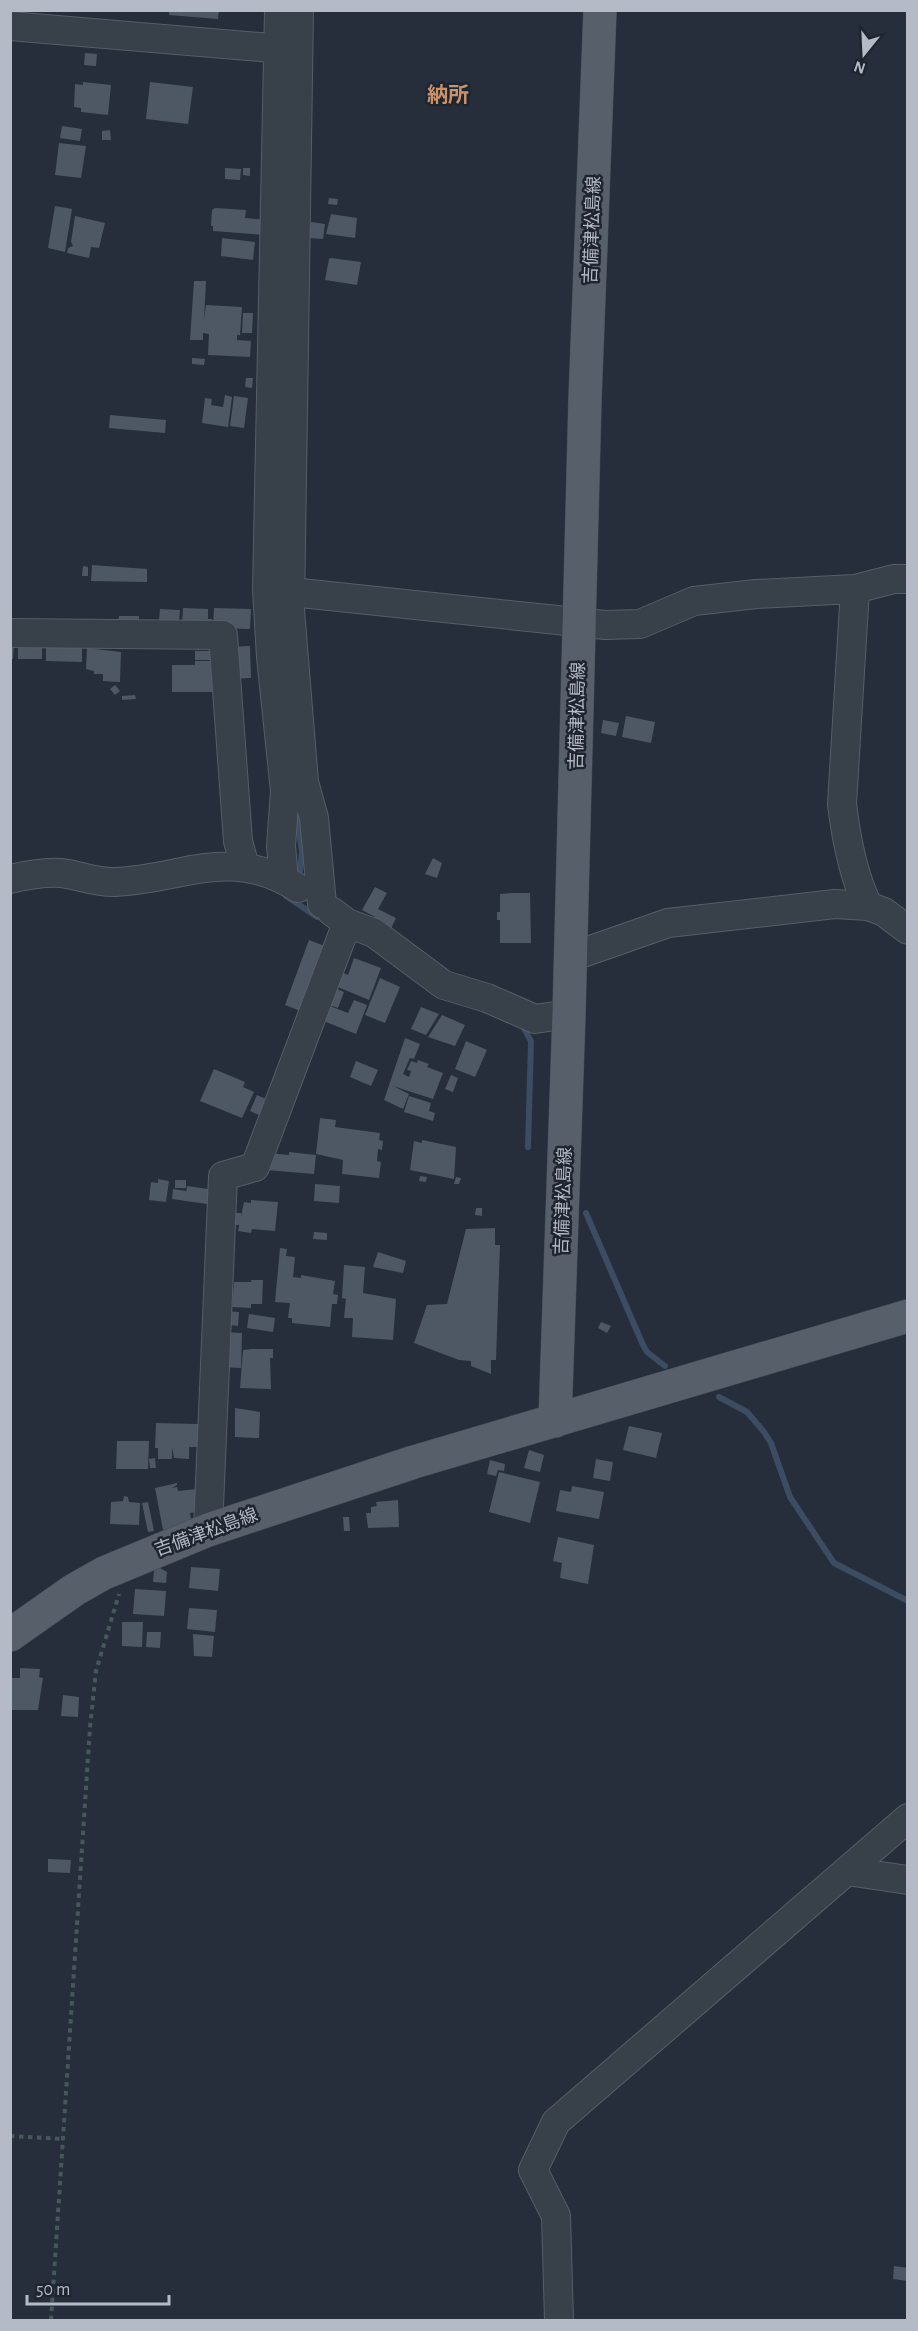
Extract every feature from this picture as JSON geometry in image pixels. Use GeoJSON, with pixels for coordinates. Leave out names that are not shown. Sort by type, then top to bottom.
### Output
{"type":"FeatureCollection","features":[{"type":"Feature","properties":{"kind":"main road","name":"吉備津松島線"},"geometry":{"type":"LineString","coordinates":[[555,1421],[570,1014],[579,624],[600,10]]}},
{"type":"Feature","properties":{"kind":"main road","name":"吉備津松島線"},"geometry":{"type":"LineString","coordinates":[[10,1635],[74,1590],[128,1562],[208,1530],[414,1462],[908,1316]]}},
{"type":"Feature","properties":{"kind":"street"},"geometry":{"type":"LineString","coordinates":[[279,10],[287,49],[278,591],[271,657],[285,791],[281,846],[300,890]]}},
{"type":"Feature","properties":{"kind":"street"},"geometry":{"type":"LineString","coordinates":[[287,49],[299,10]]}},
{"type":"Feature","properties":{"kind":"street"},"geometry":{"type":"LineString","coordinates":[[10,26],[287,49]]}},
{"type":"Feature","properties":{"kind":"street"},"geometry":{"type":"LineString","coordinates":[[278,591],[579,624],[640,624],[684,605],[705,600],[756,594],[855,589],[894,579],[908,579]]}},
{"type":"Feature","properties":{"kind":"street"},"geometry":{"type":"LineString","coordinates":[[855,589],[842,804],[845,834],[862,894],[868,906]]}},
{"type":"Feature","properties":{"kind":"street"},"geometry":{"type":"LineString","coordinates":[[278,591],[304,782],[314,818],[300,890]]}},
{"type":"Feature","properties":{"kind":"street"},"geometry":{"type":"LineString","coordinates":[[10,633],[223,635],[238,841],[245,867]]}},
{"type":"Feature","properties":{"kind":"street"},"geometry":{"type":"LineString","coordinates":[[10,879],[36,874],[60,873],[112,882],[201,867],[245,867],[300,890],[345,929],[374,933],[444,985],[487,998],[535,1019],[570,1014]]}},
{"type":"Feature","properties":{"kind":"street"},"geometry":{"type":"LineString","coordinates":[[571,957],[668,923],[835,904],[868,906],[884,912],[908,930]]}},
{"type":"Feature","properties":{"kind":"street"},"geometry":{"type":"LineString","coordinates":[[208,1530],[223,1176],[255,1167],[345,929]]}},
{"type":"Feature","properties":{"kind":"street"},"geometry":{"type":"LineString","coordinates":[[559,2320],[556,2216],[533,2170],[556,2122],[908,1818]]}},
{"type":"Feature","properties":{"kind":"street"},"geometry":{"type":"LineString","coordinates":[[847,1871],[908,1880]]}},
{"type":"Feature","properties":{"kind":"path"},"geometry":{"type":"LineString","coordinates":[[51,2320],[95,1682],[128,1562]]}},
{"type":"Feature","properties":{"kind":"path"},"geometry":{"type":"LineString","coordinates":[[10,2136],[63,2139]]}},
{"type":"Feature","properties":{"kind":"building"},"geometry":{"type":"Polygon","coordinates":[[[169,10],[219,10],[218,19],[169,15],[169,10]]]}},
{"type":"Feature","properties":{"kind":"building"},"geometry":{"type":"Polygon","coordinates":[[[85,53],[97,54],[96,66],[84,65],[85,53]]]}},
{"type":"Feature","properties":{"kind":"building"},"geometry":{"type":"Polygon","coordinates":[[[83,82],[111,85],[108,115],[81,112],[81,108],[74,107],[75,84],[83,85],[83,82]]]}},
{"type":"Feature","properties":{"kind":"building"},"geometry":{"type":"Polygon","coordinates":[[[150,82],[193,87],[188,124],[146,119],[150,82]]]}},
{"type":"Feature","properties":{"kind":"building"},"geometry":{"type":"Polygon","coordinates":[[[62,126],[82,129],[80,141],[60,138],[62,126]]]}},
{"type":"Feature","properties":{"kind":"building"},"geometry":{"type":"Polygon","coordinates":[[[110,130],[111,140],[102,140],[102,131],[110,130]]]}},
{"type":"Feature","properties":{"kind":"building"},"geometry":{"type":"Polygon","coordinates":[[[59,143],[86,146],[81,178],[55,175],[59,143]]]}},
{"type":"Feature","properties":{"kind":"building"},"geometry":{"type":"Polygon","coordinates":[[[225,168],[241,169],[240,180],[225,179],[225,168]]]}},
{"type":"Feature","properties":{"kind":"building"},"geometry":{"type":"Polygon","coordinates":[[[243,168],[250,168],[250,176],[243,175],[243,168]]]}},
{"type":"Feature","properties":{"kind":"building"},"geometry":{"type":"Polygon","coordinates":[[[329,198],[338,199],[337,205],[328,204],[329,198]]]}},
{"type":"Feature","properties":{"kind":"building"},"geometry":{"type":"Polygon","coordinates":[[[55,206],[72,209],[65,252],[48,248],[55,206]]]}},
{"type":"Feature","properties":{"kind":"building"},"geometry":{"type":"Polygon","coordinates":[[[215,208],[246,210],[245,218],[266,220],[265,235],[213,231],[212,210],[215,208]]]}},
{"type":"Feature","properties":{"kind":"building"},"geometry":{"type":"Polygon","coordinates":[[[331,214],[357,218],[355,238],[326,234],[331,214]]]}},
{"type":"Feature","properties":{"kind":"building"},"geometry":{"type":"Polygon","coordinates":[[[75,216],[105,223],[99,248],[91,247],[89,258],[67,253],[68,248],[73,246],[71,242],[75,216]]]}},
{"type":"Feature","properties":{"kind":"building"},"geometry":{"type":"Polygon","coordinates":[[[311,222],[325,224],[323,239],[309,238],[311,222]]]}},
{"type":"Feature","properties":{"kind":"building"},"geometry":{"type":"Polygon","coordinates":[[[222,238],[255,242],[253,260],[221,256],[222,238]]]}},
{"type":"Feature","properties":{"kind":"building"},"geometry":{"type":"Polygon","coordinates":[[[331,258],[361,262],[357,285],[325,280],[331,258]]]}},
{"type":"Feature","properties":{"kind":"building"},"geometry":{"type":"Polygon","coordinates":[[[194,281],[206,281],[204,319],[206,305],[242,307],[240,335],[237,335],[237,340],[251,341],[250,357],[208,355],[209,334],[203,333],[203,340],[190,340],[194,281]]]}},
{"type":"Feature","properties":{"kind":"building"},"geometry":{"type":"Polygon","coordinates":[[[243,313],[253,313],[252,333],[242,333],[243,313]]]}},
{"type":"Feature","properties":{"kind":"building"},"geometry":{"type":"Polygon","coordinates":[[[192,358],[205,359],[204,365],[192,364],[192,358]]]}},
{"type":"Feature","properties":{"kind":"building"},"geometry":{"type":"Polygon","coordinates":[[[246,378],[253,378],[252,388],[245,387],[246,378]]]}},
{"type":"Feature","properties":{"kind":"building"},"geometry":{"type":"Polygon","coordinates":[[[225,395],[232,397],[228,427],[202,423],[205,398],[212,399],[211,405],[223,407],[225,395]]]}},
{"type":"Feature","properties":{"kind":"building"},"geometry":{"type":"Polygon","coordinates":[[[234,396],[248,398],[244,428],[230,426],[234,396]]]}},
{"type":"Feature","properties":{"kind":"building"},"geometry":{"type":"Polygon","coordinates":[[[110,415],[166,420],[165,433],[109,428],[110,415]]]}},
{"type":"Feature","properties":{"kind":"building"},"geometry":{"type":"Polygon","coordinates":[[[92,565],[147,569],[147,582],[91,581],[92,565]]]}},
{"type":"Feature","properties":{"kind":"building"},"geometry":{"type":"Polygon","coordinates":[[[83,566],[88,567],[88,576],[82,576],[83,566]]]}},
{"type":"Feature","properties":{"kind":"building"},"geometry":{"type":"Polygon","coordinates":[[[183,608],[208,609],[208,619],[212,619],[212,626],[182,625],[183,608]]]}},
{"type":"Feature","properties":{"kind":"building"},"geometry":{"type":"Polygon","coordinates":[[[214,608],[251,609],[250,629],[213,628],[214,608]]]}},
{"type":"Feature","properties":{"kind":"building"},"geometry":{"type":"Polygon","coordinates":[[[160,609],[180,610],[179,621],[159,620],[160,609]]]}},
{"type":"Feature","properties":{"kind":"building"},"geometry":{"type":"Polygon","coordinates":[[[119,616],[139,616],[139,623],[118,623],[119,616]]]}},
{"type":"Feature","properties":{"kind":"building"},"geometry":{"type":"Polygon","coordinates":[[[46,639],[82,640],[82,662],[46,661],[46,639]]]}},
{"type":"Feature","properties":{"kind":"building"},"geometry":{"type":"Polygon","coordinates":[[[18,642],[42,642],[42,659],[18,659],[18,642]]]}},
{"type":"Feature","properties":{"kind":"building"},"geometry":{"type":"Polygon","coordinates":[[[10,644],[14,644],[13,659],[10,659],[10,644]]]}},
{"type":"Feature","properties":{"kind":"building"},"geometry":{"type":"Polygon","coordinates":[[[250,646],[251,678],[231,679],[231,647],[250,646]]]}},
{"type":"Feature","properties":{"kind":"building"},"geometry":{"type":"Polygon","coordinates":[[[87,648],[121,652],[120,682],[103,681],[103,674],[94,674],[94,671],[86,669],[87,648]]]}},
{"type":"Feature","properties":{"kind":"building"},"geometry":{"type":"Polygon","coordinates":[[[195,651],[210,651],[210,660],[195,660],[195,651]]]}},
{"type":"Feature","properties":{"kind":"building"},"geometry":{"type":"Polygon","coordinates":[[[195,661],[210,661],[210,666],[214,666],[219,692],[172,692],[172,665],[195,665],[195,661]]]}},
{"type":"Feature","properties":{"kind":"building"},"geometry":{"type":"Polygon","coordinates":[[[115,685],[120,691],[115,695],[110,689],[115,685]]]}},
{"type":"Feature","properties":{"kind":"building"},"geometry":{"type":"Polygon","coordinates":[[[135,695],[136,699],[122,700],[122,696],[135,695]]]}},
{"type":"Feature","properties":{"kind":"building"},"geometry":{"type":"Polygon","coordinates":[[[626,716],[655,722],[651,743],[622,737],[626,716]]]}},
{"type":"Feature","properties":{"kind":"building"},"geometry":{"type":"Polygon","coordinates":[[[603,720],[619,723],[616,736],[601,733],[603,720]]]}},
{"type":"Feature","properties":{"kind":"building"},"geometry":{"type":"Polygon","coordinates":[[[433,858],[442,863],[437,878],[425,874],[433,858]]]}},
{"type":"Feature","properties":{"kind":"building"},"geometry":{"type":"Polygon","coordinates":[[[375,887],[387,893],[378,909],[396,918],[389,933],[371,924],[375,917],[362,910],[375,887]]]}},
{"type":"Feature","properties":{"kind":"building"},"geometry":{"type":"Polygon","coordinates":[[[530,893],[531,943],[500,943],[500,920],[497,920],[497,912],[500,912],[500,894],[530,893]]]}},
{"type":"Feature","properties":{"kind":"building"},"geometry":{"type":"Polygon","coordinates":[[[309,940],[327,947],[303,1012],[285,1005],[309,940]]]}},
{"type":"Feature","properties":{"kind":"building"},"geometry":{"type":"Polygon","coordinates":[[[354,958],[381,968],[369,1000],[333,985],[339,971],[348,975],[354,958]]]}},
{"type":"Feature","properties":{"kind":"building"},"geometry":{"type":"Polygon","coordinates":[[[380,978],[400,987],[385,1023],[365,1015],[380,978]]]}},
{"type":"Feature","properties":{"kind":"building"},"geometry":{"type":"Polygon","coordinates":[[[330,986],[344,992],[338,1008],[324,1003],[330,986]]]}},
{"type":"Feature","properties":{"kind":"building"},"geometry":{"type":"Polygon","coordinates":[[[354,1000],[367,1005],[356,1034],[321,1020],[330,1006],[348,1013],[354,1000]]]}},
{"type":"Feature","properties":{"kind":"building"},"geometry":{"type":"Polygon","coordinates":[[[421,1007],[439,1014],[426,1035],[411,1029],[421,1007]]]}},
{"type":"Feature","properties":{"kind":"building"},"geometry":{"type":"Polygon","coordinates":[[[442,1015],[465,1025],[455,1046],[428,1037],[442,1015]]]}},
{"type":"Feature","properties":{"kind":"building"},"geometry":{"type":"Polygon","coordinates":[[[405,1038],[420,1044],[414,1059],[410,1058],[403,1074],[409,1077],[411,1071],[407,1070],[411,1061],[417,1063],[418,1060],[429,1064],[427,1067],[443,1073],[433,1099],[393,1086],[409,1094],[403,1109],[384,1100],[405,1038]]]}},
{"type":"Feature","properties":{"kind":"building"},"geometry":{"type":"Polygon","coordinates":[[[466,1041],[487,1050],[475,1077],[455,1069],[466,1041]]]}},
{"type":"Feature","properties":{"kind":"building"},"geometry":{"type":"Polygon","coordinates":[[[356,1061],[378,1070],[371,1086],[350,1077],[356,1061]]]}},
{"type":"Feature","properties":{"kind":"building"},"geometry":{"type":"Polygon","coordinates":[[[214,1069],[245,1082],[243,1087],[254,1092],[242,1118],[200,1101],[214,1069]]]}},
{"type":"Feature","properties":{"kind":"building"},"geometry":{"type":"Polygon","coordinates":[[[451,1075],[458,1078],[453,1092],[445,1089],[451,1075]]]}},
{"type":"Feature","properties":{"kind":"building"},"geometry":{"type":"Polygon","coordinates":[[[257,1095],[268,1100],[261,1116],[250,1111],[257,1095]]]}},
{"type":"Feature","properties":{"kind":"building"},"geometry":{"type":"Polygon","coordinates":[[[409,1096],[431,1103],[429,1111],[435,1113],[433,1121],[404,1112],[409,1096]]]}},
{"type":"Feature","properties":{"kind":"building"},"geometry":{"type":"Polygon","coordinates":[[[320,1118],[336,1120],[335,1127],[380,1133],[379,1140],[383,1141],[382,1150],[378,1149],[377,1161],[381,1162],[379,1178],[342,1174],[343,1160],[316,1154],[320,1118]]]}},
{"type":"Feature","properties":{"kind":"building"},"geometry":{"type":"Polygon","coordinates":[[[422,1140],[456,1147],[454,1179],[410,1170],[414,1141],[422,1143],[422,1140]]]}},
{"type":"Feature","properties":{"kind":"building"},"geometry":{"type":"Polygon","coordinates":[[[289,1152],[316,1155],[314,1174],[266,1170],[267,1153],[289,1155],[289,1152]]]}},
{"type":"Feature","properties":{"kind":"building"},"geometry":{"type":"Polygon","coordinates":[[[420,1176],[427,1177],[426,1182],[419,1181],[420,1176]]]}},
{"type":"Feature","properties":{"kind":"building"},"geometry":{"type":"Polygon","coordinates":[[[456,1177],[461,1178],[459,1184],[454,1184],[456,1177]]]}},
{"type":"Feature","properties":{"kind":"building"},"geometry":{"type":"Polygon","coordinates":[[[158,1179],[169,1181],[166,1202],[149,1200],[151,1182],[158,1183],[158,1179]]]}},
{"type":"Feature","properties":{"kind":"building"},"geometry":{"type":"Polygon","coordinates":[[[175,1180],[186,1180],[186,1188],[175,1188],[175,1180]]]}},
{"type":"Feature","properties":{"kind":"building"},"geometry":{"type":"Polygon","coordinates":[[[315,1184],[340,1186],[339,1203],[314,1201],[315,1184]]]}},
{"type":"Feature","properties":{"kind":"building"},"geometry":{"type":"Polygon","coordinates":[[[187,1186],[215,1190],[214,1205],[172,1199],[173,1189],[186,1191],[186,1194],[187,1186]]]}},
{"type":"Feature","properties":{"kind":"building"},"geometry":{"type":"Polygon","coordinates":[[[251,1200],[278,1202],[275,1231],[252,1229],[251,1233],[238,1231],[244,1202],[251,1203],[251,1200]]]}},
{"type":"Feature","properties":{"kind":"building"},"geometry":{"type":"Polygon","coordinates":[[[476,1208],[482,1208],[482,1216],[475,1215],[476,1208]]]}},
{"type":"Feature","properties":{"kind":"building"},"geometry":{"type":"Polygon","coordinates":[[[229,1213],[241,1213],[241,1225],[228,1225],[229,1213]]]}},
{"type":"Feature","properties":{"kind":"building"},"geometry":{"type":"Polygon","coordinates":[[[495,1228],[495,1245],[500,1245],[496,1360],[491,1360],[491,1374],[471,1366],[471,1361],[459,1360],[414,1343],[427,1305],[447,1304],[466,1229],[495,1228]]]}},
{"type":"Feature","properties":{"kind":"building"},"geometry":{"type":"Polygon","coordinates":[[[314,1232],[327,1233],[327,1240],[313,1239],[314,1232]]]}},
{"type":"Feature","properties":{"kind":"building"},"geometry":{"type":"Polygon","coordinates":[[[280,1248],[287,1249],[286,1256],[295,1257],[293,1277],[301,1278],[301,1275],[335,1281],[333,1294],[338,1295],[337,1304],[332,1304],[330,1327],[292,1323],[292,1318],[288,1318],[290,1303],[275,1302],[280,1248]]]}},
{"type":"Feature","properties":{"kind":"building"},"geometry":{"type":"Polygon","coordinates":[[[378,1252],[406,1261],[403,1273],[373,1267],[378,1252]]]}},
{"type":"Feature","properties":{"kind":"building"},"geometry":{"type":"Polygon","coordinates":[[[344,1265],[365,1267],[363,1293],[396,1299],[393,1340],[352,1337],[353,1318],[344,1318],[346,1299],[342,1298],[344,1265]]]}},
{"type":"Feature","properties":{"kind":"building"},"geometry":{"type":"Polygon","coordinates":[[[251,1280],[263,1280],[262,1304],[251,1304],[251,1308],[232,1307],[234,1282],[251,1282],[251,1280]]]}},
{"type":"Feature","properties":{"kind":"building"},"geometry":{"type":"Polygon","coordinates":[[[223,1311],[239,1312],[238,1326],[222,1324],[223,1311]]]}},
{"type":"Feature","properties":{"kind":"building"},"geometry":{"type":"Polygon","coordinates":[[[249,1314],[275,1318],[273,1332],[247,1328],[249,1314]]]}},
{"type":"Feature","properties":{"kind":"building"},"geometry":{"type":"Polygon","coordinates":[[[601,1322],[611,1326],[607,1333],[598,1328],[601,1322]]]}},
{"type":"Feature","properties":{"kind":"building"},"geometry":{"type":"Polygon","coordinates":[[[222,1332],[242,1333],[241,1368],[220,1367],[222,1332]]]}},
{"type":"Feature","properties":{"kind":"building"},"geometry":{"type":"Polygon","coordinates":[[[273,1349],[273,1358],[270,1358],[271,1389],[240,1388],[243,1350],[273,1349]]]}},
{"type":"Feature","properties":{"kind":"building"},"geometry":{"type":"Polygon","coordinates":[[[235,1408],[260,1412],[259,1438],[235,1437],[235,1408]]]}},
{"type":"Feature","properties":{"kind":"building"},"geometry":{"type":"Polygon","coordinates":[[[156,1423],[198,1424],[198,1447],[189,1447],[189,1459],[174,1458],[172,1447],[172,1459],[158,1459],[158,1448],[155,1448],[156,1423]]]}},
{"type":"Feature","properties":{"kind":"building"},"geometry":{"type":"Polygon","coordinates":[[[629,1426],[662,1433],[656,1458],[623,1450],[629,1426]]]}},
{"type":"Feature","properties":{"kind":"building"},"geometry":{"type":"Polygon","coordinates":[[[117,1441],[149,1441],[148,1469],[116,1469],[117,1441]]]}},
{"type":"Feature","properties":{"kind":"building"},"geometry":{"type":"Polygon","coordinates":[[[529,1450],[544,1455],[540,1472],[524,1468],[529,1450]]]}},
{"type":"Feature","properties":{"kind":"building"},"geometry":{"type":"Polygon","coordinates":[[[155,1458],[156,1468],[150,1468],[149,1459],[155,1458]]]}},
{"type":"Feature","properties":{"kind":"building"},"geometry":{"type":"Polygon","coordinates":[[[596,1459],[613,1462],[610,1481],[593,1478],[596,1459]]]}},
{"type":"Feature","properties":{"kind":"building"},"geometry":{"type":"Polygon","coordinates":[[[490,1460],[505,1464],[504,1471],[498,1470],[496,1476],[487,1474],[490,1460]]]}},
{"type":"Feature","properties":{"kind":"building"},"geometry":{"type":"Polygon","coordinates":[[[499,1472],[540,1482],[530,1523],[489,1512],[499,1472]]]}},
{"type":"Feature","properties":{"kind":"building"},"geometry":{"type":"Polygon","coordinates":[[[177,1483],[172,1488],[177,1487],[178,1491],[197,1489],[202,1511],[190,1513],[192,1526],[163,1530],[155,1488],[177,1483]]]}},
{"type":"Feature","properties":{"kind":"building"},"geometry":{"type":"Polygon","coordinates":[[[572,1486],[604,1492],[599,1519],[556,1511],[560,1490],[571,1492],[572,1486]]]}},
{"type":"Feature","properties":{"kind":"building"},"geometry":{"type":"Polygon","coordinates":[[[124,1496],[128,1497],[129,1502],[140,1503],[139,1525],[110,1524],[111,1502],[123,1501],[124,1496]]]}},
{"type":"Feature","properties":{"kind":"building"},"geometry":{"type":"Polygon","coordinates":[[[398,1500],[399,1527],[368,1528],[366,1513],[371,1513],[371,1507],[377,1506],[376,1502],[398,1500]]]}},
{"type":"Feature","properties":{"kind":"building"},"geometry":{"type":"Polygon","coordinates":[[[148,1502],[154,1531],[148,1532],[142,1503],[148,1502]]]}},
{"type":"Feature","properties":{"kind":"building"},"geometry":{"type":"Polygon","coordinates":[[[343,1517],[349,1517],[350,1531],[344,1531],[343,1517]]]}},
{"type":"Feature","properties":{"kind":"building"},"geometry":{"type":"Polygon","coordinates":[[[558,1537],[594,1545],[588,1584],[560,1578],[562,1563],[553,1561],[558,1537]]]}},
{"type":"Feature","properties":{"kind":"building"},"geometry":{"type":"Polygon","coordinates":[[[191,1567],[220,1569],[218,1591],[189,1588],[191,1567]]]}},
{"type":"Feature","properties":{"kind":"building"},"geometry":{"type":"Polygon","coordinates":[[[160,1568],[167,1572],[166,1583],[153,1582],[154,1570],[160,1568]]]}},
{"type":"Feature","properties":{"kind":"building"},"geometry":{"type":"Polygon","coordinates":[[[135,1589],[166,1591],[164,1616],[133,1614],[135,1589]]]}},
{"type":"Feature","properties":{"kind":"building"},"geometry":{"type":"Polygon","coordinates":[[[189,1608],[217,1610],[215,1632],[187,1629],[189,1608]]]}},
{"type":"Feature","properties":{"kind":"building"},"geometry":{"type":"Polygon","coordinates":[[[122,1622],[143,1622],[142,1647],[122,1646],[122,1622]]]}},
{"type":"Feature","properties":{"kind":"building"},"geometry":{"type":"Polygon","coordinates":[[[147,1632],[161,1632],[160,1648],[146,1647],[147,1632]]]}},
{"type":"Feature","properties":{"kind":"building"},"geometry":{"type":"Polygon","coordinates":[[[193,1634],[214,1636],[212,1657],[194,1656],[193,1634]]]}},
{"type":"Feature","properties":{"kind":"building"},"geometry":{"type":"Polygon","coordinates":[[[20,1668],[40,1669],[39,1677],[43,1678],[38,1710],[10,1710],[10,1678],[20,1678],[20,1668]]]}},
{"type":"Feature","properties":{"kind":"building"},"geometry":{"type":"Polygon","coordinates":[[[63,1695],[79,1697],[78,1717],[61,1716],[63,1695]]]}},
{"type":"Feature","properties":{"kind":"building"},"geometry":{"type":"Polygon","coordinates":[[[48,1859],[71,1860],[70,1873],[48,1872],[48,1859]]]}},
{"type":"Feature","properties":{"kind":"building"},"geometry":{"type":"Polygon","coordinates":[[[894,2266],[908,2268],[908,2281],[893,2279],[894,2266]]]}},
{"type":"Feature","properties":{"kind":"waterway"},"geometry":{"type":"LineString","coordinates":[[296,814],[302,851],[299,880]]}},
{"type":"Feature","properties":{"kind":"waterway"},"geometry":{"type":"LineString","coordinates":[[286,896],[317,917]]}},
{"type":"Feature","properties":{"kind":"waterway"},"geometry":{"type":"LineString","coordinates":[[522,1025],[531,1041],[528,1147]]}},
{"type":"Feature","properties":{"kind":"waterway"},"geometry":{"type":"LineString","coordinates":[[586,1213],[643,1345],[647,1352],[665,1366]]}},
{"type":"Feature","properties":{"kind":"waterway"},"geometry":{"type":"LineString","coordinates":[[719,1397],[747,1412],[764,1432],[771,1443],[790,1497],[834,1563],[908,1601]]}},
{"type":"Feature","properties":{"kind":"district","name":"納所"},"geometry":{"type":"Point","coordinates":[448,95]}}]}
